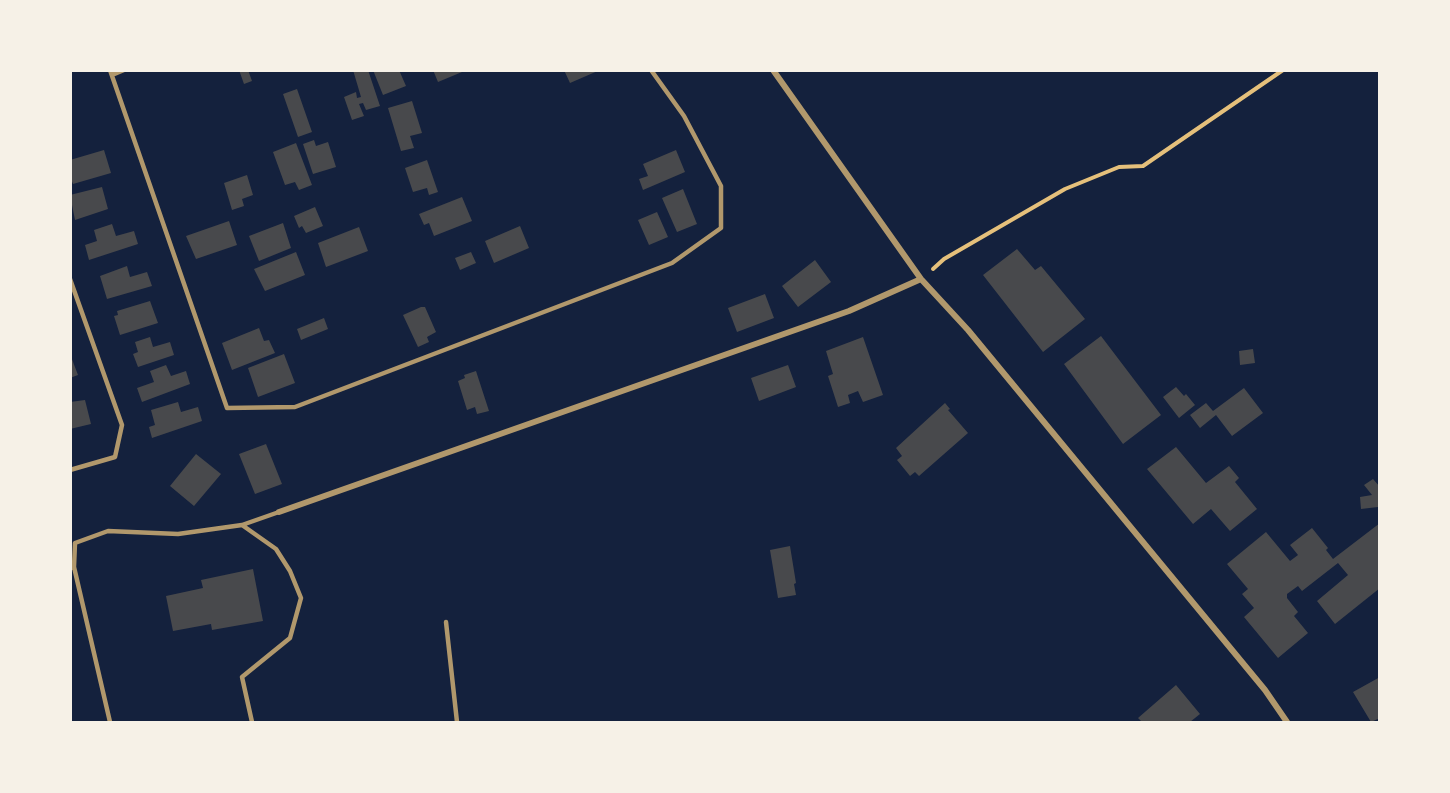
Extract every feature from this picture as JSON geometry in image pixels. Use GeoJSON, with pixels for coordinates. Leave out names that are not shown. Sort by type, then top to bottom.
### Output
{"type":"FeatureCollection","features":[{"type":"Feature","properties":{"kind":"street"},"geometry":{"type":"LineString","coordinates":[[773,70],[921,279],[968,330],[1242,662],[1265,690],[1287,723]]}},
{"type":"Feature","properties":{"kind":"street"},"geometry":{"type":"LineString","coordinates":[[279,512],[849,311],[921,279]]}},
{"type":"Feature","properties":{"kind":"lane"},"geometry":{"type":"LineString","coordinates":[[124,70],[111,73],[227,408],[295,407],[672,263],[721,228],[722,186],[684,116],[651,70]]}},
{"type":"Feature","properties":{"kind":"lane"},"geometry":{"type":"LineString","coordinates":[[70,279],[122,425],[115,457],[70,470]]}},
{"type":"Feature","properties":{"kind":"lane"},"geometry":{"type":"LineString","coordinates":[[70,304],[79,302]]}},
{"type":"Feature","properties":{"kind":"lane"},"geometry":{"type":"LineString","coordinates":[[110,723],[72,567],[75,543],[108,531],[178,534],[242,525],[279,512]]}},
{"type":"Feature","properties":{"kind":"lane"},"geometry":{"type":"LineString","coordinates":[[242,525],[276,549],[290,571],[301,598],[290,638],[242,677],[252,723]]}},
{"type":"Feature","properties":{"kind":"lane"},"geometry":{"type":"LineString","coordinates":[[446,622],[457,723]]}},
{"type":"Feature","properties":{"kind":"path"},"geometry":{"type":"LineString","coordinates":[[921,279],[944,259],[1065,189],[1119,166],[1143,166],[1283,70]]}},
{"type":"Feature","properties":{"kind":"building"},"geometry":{"type":"Polygon","coordinates":[[[239,70],[248,70],[252,81],[244,84],[239,70]]]}},
{"type":"Feature","properties":{"kind":"building"},"geometry":{"type":"Polygon","coordinates":[[[353,70],[368,70],[380,106],[366,110],[363,103],[359,104],[364,116],[352,120],[344,97],[356,92],[357,98],[361,97],[353,70]]]}},
{"type":"Feature","properties":{"kind":"building"},"geometry":{"type":"Polygon","coordinates":[[[373,70],[399,70],[406,86],[383,95],[373,70]]]}},
{"type":"Feature","properties":{"kind":"building"},"geometry":{"type":"Polygon","coordinates":[[[433,70],[461,70],[462,72],[438,82],[433,70]]]}},
{"type":"Feature","properties":{"kind":"building"},"geometry":{"type":"Polygon","coordinates":[[[564,70],[600,70],[570,83],[564,70]]]}},
{"type":"Feature","properties":{"kind":"building"},"geometry":{"type":"Polygon","coordinates":[[[297,89],[312,132],[298,137],[283,94],[297,89]]]}},
{"type":"Feature","properties":{"kind":"building"},"geometry":{"type":"Polygon","coordinates":[[[412,101],[422,133],[410,136],[414,148],[401,151],[388,108],[412,101]]]}},
{"type":"Feature","properties":{"kind":"building"},"geometry":{"type":"Polygon","coordinates":[[[314,140],[316,146],[328,142],[336,167],[313,174],[303,144],[314,140]]]}},
{"type":"Feature","properties":{"kind":"building"},"geometry":{"type":"Polygon","coordinates":[[[296,143],[312,185],[299,190],[295,182],[285,185],[273,152],[296,143]]]}},
{"type":"Feature","properties":{"kind":"building"},"geometry":{"type":"Polygon","coordinates":[[[104,150],[111,173],[73,184],[70,177],[70,160],[104,150]]]}},
{"type":"Feature","properties":{"kind":"building"},"geometry":{"type":"Polygon","coordinates":[[[676,150],[685,172],[643,190],[639,179],[648,176],[643,164],[676,150]]]}},
{"type":"Feature","properties":{"kind":"building"},"geometry":{"type":"Polygon","coordinates":[[[427,160],[438,192],[429,195],[427,188],[413,192],[405,168],[427,160]]]}},
{"type":"Feature","properties":{"kind":"building"},"geometry":{"type":"Polygon","coordinates":[[[247,175],[253,195],[242,199],[244,206],[232,210],[224,183],[247,175]]]}},
{"type":"Feature","properties":{"kind":"building"},"geometry":{"type":"Polygon","coordinates":[[[102,187],[108,209],[75,220],[70,195],[102,187]]]}},
{"type":"Feature","properties":{"kind":"building"},"geometry":{"type":"Polygon","coordinates":[[[683,189],[697,224],[677,232],[662,198],[683,189]]]}},
{"type":"Feature","properties":{"kind":"building"},"geometry":{"type":"Polygon","coordinates":[[[462,197],[472,221],[434,236],[429,223],[424,225],[419,214],[462,197]]]}},
{"type":"Feature","properties":{"kind":"building"},"geometry":{"type":"Polygon","coordinates":[[[315,207],[323,226],[306,233],[302,226],[299,228],[294,216],[315,207]]]}},
{"type":"Feature","properties":{"kind":"building"},"geometry":{"type":"Polygon","coordinates":[[[657,212],[668,237],[649,245],[638,220],[657,212]]]}},
{"type":"Feature","properties":{"kind":"building"},"geometry":{"type":"Polygon","coordinates":[[[229,221],[237,245],[196,259],[186,236],[229,221]]]}},
{"type":"Feature","properties":{"kind":"building"},"geometry":{"type":"Polygon","coordinates":[[[283,223],[291,248],[259,261],[249,236],[283,223]]]}},
{"type":"Feature","properties":{"kind":"building"},"geometry":{"type":"Polygon","coordinates":[[[112,224],[116,236],[134,231],[138,244],[89,260],[85,245],[97,241],[94,230],[112,224]]]}},
{"type":"Feature","properties":{"kind":"building"},"geometry":{"type":"Polygon","coordinates":[[[520,226],[529,248],[494,263],[485,241],[520,226]]]}},
{"type":"Feature","properties":{"kind":"building"},"geometry":{"type":"Polygon","coordinates":[[[359,227],[368,251],[326,267],[318,243],[359,227]]]}},
{"type":"Feature","properties":{"kind":"building"},"geometry":{"type":"Polygon","coordinates":[[[1017,249],[1035,270],[1041,266],[1085,319],[1043,352],[983,275],[1017,249]]]}},
{"type":"Feature","properties":{"kind":"building"},"geometry":{"type":"Polygon","coordinates":[[[296,252],[305,275],[265,291],[254,269],[296,252]]]}},
{"type":"Feature","properties":{"kind":"building"},"geometry":{"type":"Polygon","coordinates":[[[471,252],[476,263],[460,270],[455,258],[471,252]]]}},
{"type":"Feature","properties":{"kind":"building"},"geometry":{"type":"Polygon","coordinates":[[[815,260],[831,282],[798,307],[782,286],[815,260]]]}},
{"type":"Feature","properties":{"kind":"building"},"geometry":{"type":"Polygon","coordinates":[[[127,266],[130,277],[147,272],[152,286],[107,299],[100,276],[127,266]]]}},
{"type":"Feature","properties":{"kind":"building"},"geometry":{"type":"Polygon","coordinates":[[[765,294],[774,318],[737,332],[728,308],[765,294]]]}},
{"type":"Feature","properties":{"kind":"building"},"geometry":{"type":"Polygon","coordinates":[[[150,301],[158,323],[120,335],[114,316],[118,315],[117,311],[150,301]]]}},
{"type":"Feature","properties":{"kind":"building"},"geometry":{"type":"Polygon","coordinates":[[[425,307],[436,332],[427,337],[429,342],[418,347],[403,315],[425,307]]]}},
{"type":"Feature","properties":{"kind":"building"},"geometry":{"type":"Polygon","coordinates":[[[324,318],[328,329],[301,340],[297,329],[324,318]]]}},
{"type":"Feature","properties":{"kind":"building"},"geometry":{"type":"Polygon","coordinates":[[[259,328],[264,341],[269,340],[275,353],[232,370],[222,343],[259,328]]]}},
{"type":"Feature","properties":{"kind":"building"},"geometry":{"type":"Polygon","coordinates":[[[1101,336],[1161,415],[1123,444],[1064,364],[1101,336]]]}},
{"type":"Feature","properties":{"kind":"building"},"geometry":{"type":"Polygon","coordinates":[[[150,337],[153,347],[170,342],[174,355],[138,367],[133,354],[138,352],[135,342],[150,337]]]}},
{"type":"Feature","properties":{"kind":"building"},"geometry":{"type":"Polygon","coordinates":[[[863,337],[883,395],[863,402],[858,391],[848,395],[850,403],[838,407],[828,376],[833,374],[826,351],[863,337]]]}},
{"type":"Feature","properties":{"kind":"building"},"geometry":{"type":"Polygon","coordinates":[[[1253,349],[1255,363],[1240,365],[1239,351],[1253,349]]]}},
{"type":"Feature","properties":{"kind":"building"},"geometry":{"type":"Polygon","coordinates":[[[70,354],[78,375],[70,378],[70,354]]]}},
{"type":"Feature","properties":{"kind":"building"},"geometry":{"type":"Polygon","coordinates":[[[284,354],[295,383],[258,397],[248,368],[284,354]]]}},
{"type":"Feature","properties":{"kind":"building"},"geometry":{"type":"Polygon","coordinates":[[[166,365],[171,376],[186,371],[190,384],[142,402],[137,388],[154,382],[150,371],[166,365]]]}},
{"type":"Feature","properties":{"kind":"building"},"geometry":{"type":"Polygon","coordinates":[[[788,365],[796,387],[759,401],[751,378],[788,365]]]}},
{"type":"Feature","properties":{"kind":"building"},"geometry":{"type":"Polygon","coordinates":[[[476,371],[489,411],[477,414],[475,407],[467,410],[458,381],[465,378],[464,375],[476,371]]]}},
{"type":"Feature","properties":{"kind":"building"},"geometry":{"type":"Polygon","coordinates":[[[1176,387],[1195,405],[1179,418],[1163,397],[1176,387]]]}},
{"type":"Feature","properties":{"kind":"building"},"geometry":{"type":"Polygon","coordinates":[[[1244,388],[1263,413],[1232,436],[1216,415],[1200,428],[1190,415],[1206,403],[1213,411],[1244,388]]]}},
{"type":"Feature","properties":{"kind":"building"},"geometry":{"type":"Polygon","coordinates":[[[85,400],[91,424],[70,429],[70,402],[85,400]]]}},
{"type":"Feature","properties":{"kind":"building"},"geometry":{"type":"Polygon","coordinates":[[[178,402],[181,412],[198,407],[202,421],[152,438],[149,427],[155,425],[151,410],[178,402]]]}},
{"type":"Feature","properties":{"kind":"building"},"geometry":{"type":"Polygon","coordinates":[[[945,403],[950,409],[948,410],[968,433],[919,476],[915,472],[910,476],[897,460],[902,456],[896,448],[945,403]]]}},
{"type":"Feature","properties":{"kind":"building"},"geometry":{"type":"Polygon","coordinates":[[[266,444],[282,484],[255,494],[239,454],[266,444]]]}},
{"type":"Feature","properties":{"kind":"building"},"geometry":{"type":"Polygon","coordinates":[[[1176,447],[1206,483],[1229,466],[1239,478],[1235,482],[1257,509],[1230,531],[1211,509],[1193,524],[1147,469],[1176,447]]]}},
{"type":"Feature","properties":{"kind":"building"},"geometry":{"type":"Polygon","coordinates":[[[196,454],[221,474],[194,506],[170,486],[196,454]]]}},
{"type":"Feature","properties":{"kind":"building"},"geometry":{"type":"Polygon","coordinates":[[[1373,479],[1380,487],[1378,507],[1361,509],[1360,497],[1372,495],[1364,485],[1373,479]]]}},
{"type":"Feature","properties":{"kind":"building"},"geometry":{"type":"Polygon","coordinates":[[[1380,523],[1380,588],[1335,624],[1317,601],[1348,575],[1338,563],[1302,591],[1298,586],[1287,594],[1287,598],[1298,612],[1294,616],[1308,633],[1278,658],[1244,617],[1254,608],[1242,594],[1248,589],[1227,564],[1266,532],[1290,561],[1298,555],[1290,545],[1312,528],[1328,548],[1326,550],[1333,559],[1380,523]]]}},
{"type":"Feature","properties":{"kind":"building"},"geometry":{"type":"Polygon","coordinates":[[[790,546],[796,595],[778,598],[770,550],[790,546]]]}},
{"type":"Feature","properties":{"kind":"building"},"geometry":{"type":"Polygon","coordinates":[[[253,569],[263,621],[212,630],[211,624],[173,631],[166,596],[203,588],[201,580],[253,569]]]}},
{"type":"Feature","properties":{"kind":"building"},"geometry":{"type":"Polygon","coordinates":[[[1380,677],[1380,718],[1371,722],[1353,692],[1380,677]]]}},
{"type":"Feature","properties":{"kind":"building"},"geometry":{"type":"Polygon","coordinates":[[[1176,685],[1200,714],[1190,722],[1142,722],[1138,718],[1176,685]]]}}]}
